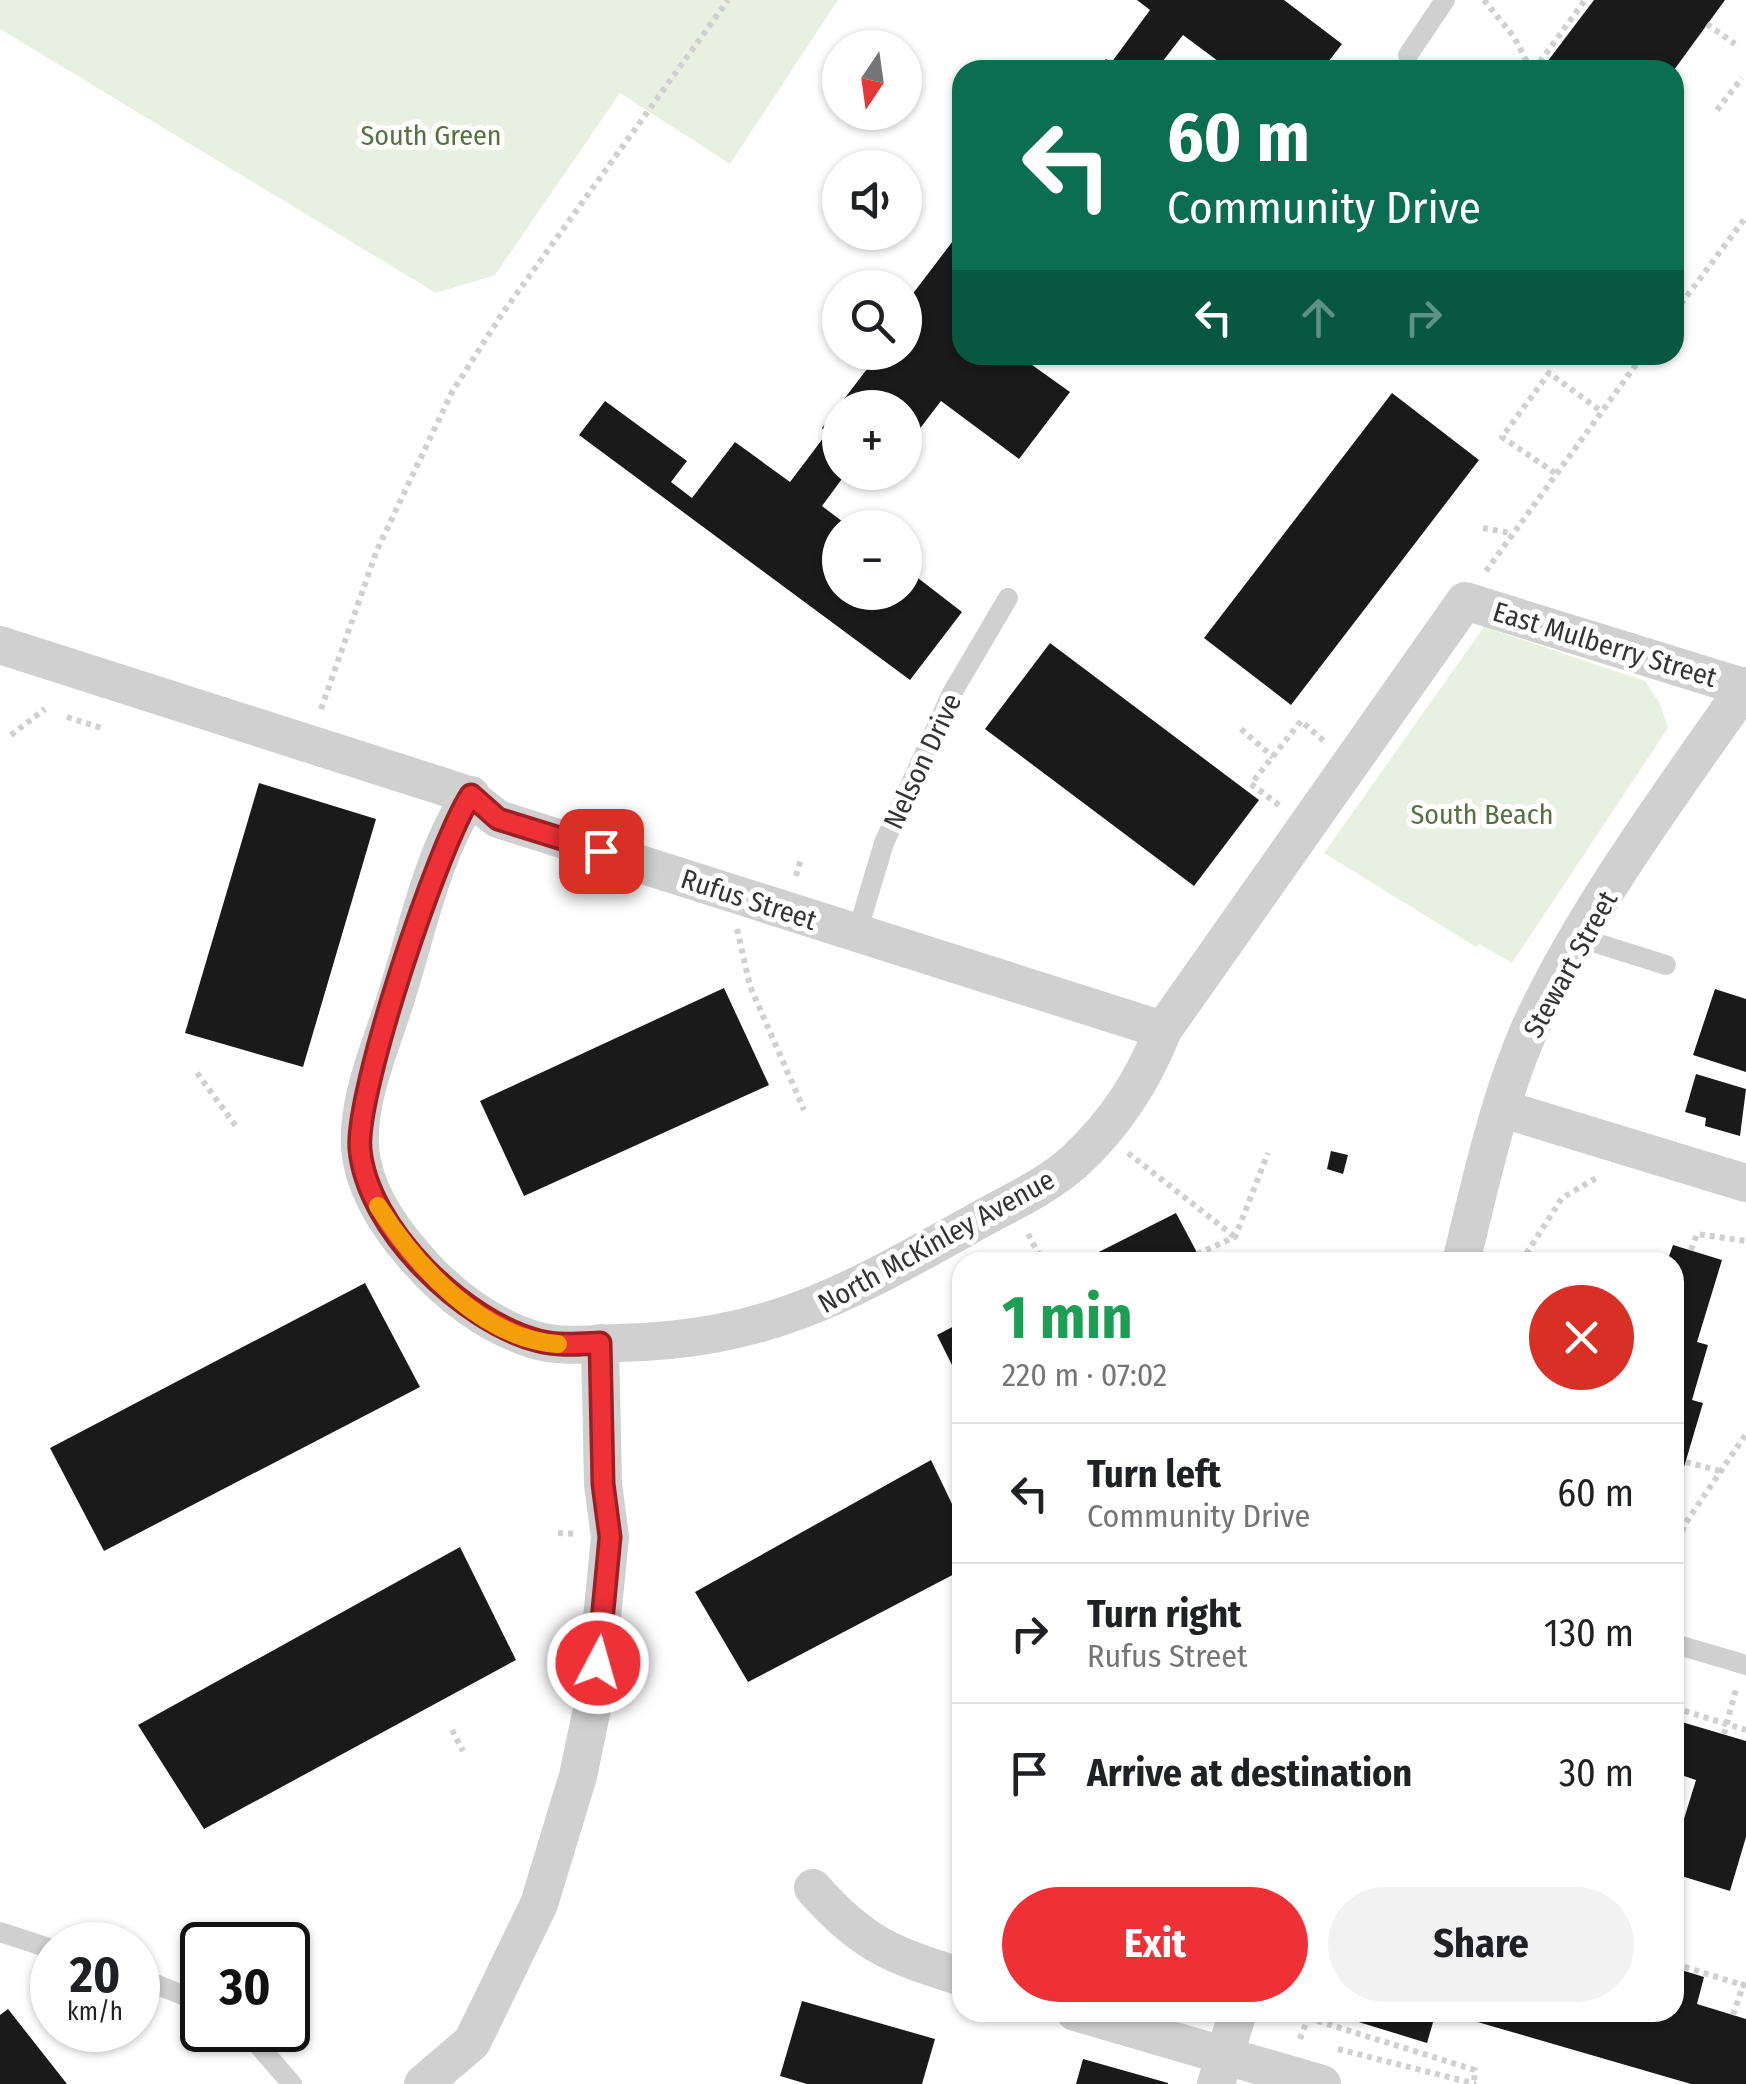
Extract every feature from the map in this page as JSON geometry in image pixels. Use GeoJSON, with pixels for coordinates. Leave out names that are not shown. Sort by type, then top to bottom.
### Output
{"type":"FeatureCollection","features":[{"type":"Feature","properties":{"kind":"street","name":"East Mulberry Street"},"geometry":{"type":"LineString","coordinates":[[1465,600],[1746,687]]}},
{"type":"Feature","properties":{"kind":"street","name":"North McKinley Avenue"},"geometry":{"type":"LineString","coordinates":[[471,795],[445,844],[360,1130],[364,1172],[378,1207],[402,1242],[458,1298],[486,1318],[536,1341],[600,1343],[691,1337],[773,1322],[818,1306],[894,1270],[1065,1170],[1133,1096],[1163,1030],[1465,600]]}},
{"type":"Feature","properties":{"kind":"street","name":"Rufus Street"},"geometry":{"type":"LineString","coordinates":[[0,645],[471,795],[498,819],[1163,1030]]}},
{"type":"Feature","properties":{"kind":"street","name":"Stewart Street"},"geometry":{"type":"LineString","coordinates":[[1464,1252],[1502,1109],[1530,1030],[1580,938],[1746,687]]}},
{"type":"Feature","properties":{"kind":"street"},"geometry":{"type":"LineString","coordinates":[[1502,1109],[1746,1183]]}},
{"type":"Feature","properties":{"kind":"street"},"geometry":{"type":"LineString","coordinates":[[423,2084],[472,2042],[540,1904],[578,1776],[594,1699],[610,1537],[603,1484],[600,1343]]}},
{"type":"Feature","properties":{"kind":"street"},"geometry":{"type":"LineString","coordinates":[[813,1888],[848,1928],[866,1940],[952,1973]]}},
{"type":"Feature","properties":{"kind":"street"},"geometry":{"type":"LineString","coordinates":[[1100,2022],[1220,2070],[1322,2084]]}},
{"type":"Feature","properties":{"kind":"street"},"geometry":{"type":"LineString","coordinates":[[1220,2070],[1235,2022]]}},
{"type":"Feature","properties":{"kind":"lane"},"geometry":{"type":"LineString","coordinates":[[1408,55],[1445,0]]}},
{"type":"Feature","properties":{"kind":"lane","name":"Nelson Drive"},"geometry":{"type":"LineString","coordinates":[[857,933],[884,842],[952,693],[1008,598]]}},
{"type":"Feature","properties":{"kind":"lane"},"geometry":{"type":"LineString","coordinates":[[1580,938],[1666,965]]}},
{"type":"Feature","properties":{"kind":"lane"},"geometry":{"type":"LineString","coordinates":[[1684,1648],[1742,1674]]}},
{"type":"Feature","properties":{"kind":"lane"},"geometry":{"type":"LineString","coordinates":[[0,1932],[30,1942]]}},
{"type":"Feature","properties":{"kind":"lane"},"geometry":{"type":"LineString","coordinates":[[265,2052],[292,2084]]}},
{"type":"Feature","properties":{"kind":"path"},"geometry":{"type":"LineString","coordinates":[[318,717],[344,634],[377,550],[452,392],[502,314],[728,0]]}},
{"type":"Feature","properties":{"kind":"path"},"geometry":{"type":"LineString","coordinates":[[1484,0],[1527,60]]}},
{"type":"Feature","properties":{"kind":"path"},"geometry":{"type":"LineString","coordinates":[[1540,60],[1585,0]]}},
{"type":"Feature","properties":{"kind":"path"},"geometry":{"type":"LineString","coordinates":[[1708,24],[1734,44]]}},
{"type":"Feature","properties":{"kind":"path"},"geometry":{"type":"LineString","coordinates":[[1716,110],[1742,78]]}},
{"type":"Feature","properties":{"kind":"path"},"geometry":{"type":"LineString","coordinates":[[1684,300],[1746,216]]}},
{"type":"Feature","properties":{"kind":"path"},"geometry":{"type":"LineString","coordinates":[[1465,600],[1636,365]]}},
{"type":"Feature","properties":{"kind":"path"},"geometry":{"type":"LineString","coordinates":[[1555,474],[1502,436],[1549,373],[1601,411]]}},
{"type":"Feature","properties":{"kind":"path"},"geometry":{"type":"LineString","coordinates":[[1514,396],[1526,404]]}},
{"type":"Feature","properties":{"kind":"path"},"geometry":{"type":"LineString","coordinates":[[1483,528],[1512,534]]}},
{"type":"Feature","properties":{"kind":"path"},"geometry":{"type":"LineString","coordinates":[[12,735],[45,710]]}},
{"type":"Feature","properties":{"kind":"path"},"geometry":{"type":"LineString","coordinates":[[67,716],[105,728]]}},
{"type":"Feature","properties":{"kind":"path"},"geometry":{"type":"LineString","coordinates":[[1284,809],[1250,784],[1300,721],[1329,745]]}},
{"type":"Feature","properties":{"kind":"path"},"geometry":{"type":"LineString","coordinates":[[1241,729],[1273,756]]}},
{"type":"Feature","properties":{"kind":"path"},"geometry":{"type":"LineString","coordinates":[[738,922],[737,938],[750,986],[804,1110]]}},
{"type":"Feature","properties":{"kind":"path"},"geometry":{"type":"LineString","coordinates":[[197,1074],[238,1129]]}},
{"type":"Feature","properties":{"kind":"path"},"geometry":{"type":"LineString","coordinates":[[1123,1150],[1235,1236]]}},
{"type":"Feature","properties":{"kind":"path"},"geometry":{"type":"LineString","coordinates":[[1201,1252],[1235,1236],[1268,1153]]}},
{"type":"Feature","properties":{"kind":"path"},"geometry":{"type":"LineString","coordinates":[[1528,1252],[1571,1190],[1610,1174]]}},
{"type":"Feature","properties":{"kind":"path"},"geometry":{"type":"LineString","coordinates":[[1025,1226],[1038,1252]]}},
{"type":"Feature","properties":{"kind":"path"},"geometry":{"type":"LineString","coordinates":[[1691,1250],[1697,1234],[1746,1240]]}},
{"type":"Feature","properties":{"kind":"path"},"geometry":{"type":"LineString","coordinates":[[1684,1524],[1746,1434]]}},
{"type":"Feature","properties":{"kind":"path"},"geometry":{"type":"LineString","coordinates":[[1686,1462],[1720,1471]]}},
{"type":"Feature","properties":{"kind":"path"},"geometry":{"type":"LineString","coordinates":[[1724,1734],[1742,1674]]}},
{"type":"Feature","properties":{"kind":"path"},"geometry":{"type":"LineString","coordinates":[[1684,1711],[1746,1730]]}},
{"type":"Feature","properties":{"kind":"path"},"geometry":{"type":"LineString","coordinates":[[452,1730],[463,1751]]}},
{"type":"Feature","properties":{"kind":"path"},"geometry":{"type":"LineString","coordinates":[[1684,1966],[1745,1982],[1733,2015]]}},
{"type":"Feature","properties":{"kind":"path"},"geometry":{"type":"LineString","coordinates":[[1297,2054],[1306,2022]]}},
{"type":"Feature","properties":{"kind":"path"},"geometry":{"type":"LineString","coordinates":[[1300,2039],[1476,2084],[1475,2070],[1321,2022]]}},
{"type":"Feature","properties":{"kind":"green space","name":"South Green"},"geometry":{"type":"Polygon","coordinates":[[[0,0],[838,0],[730,164],[620,93],[495,275],[436,293],[0,29],[0,0]]]}},
{"type":"Feature","properties":{"kind":"green space","name":"South Beach"},"geometry":{"type":"Polygon","coordinates":[[[1484,627],[1645,681],[1660,704],[1668,728],[1512,963],[1479,944],[1476,947],[1324,853],[1484,627]]]}},
{"type":"Feature","properties":{"kind":"building"},"geometry":{"type":"Polygon","coordinates":[[[1137,0],[1284,0],[1342,44],[1330,60],[1217,60],[1183,35],[1164,60],[1113,60],[1150,10],[1137,0]]]}},
{"type":"Feature","properties":{"kind":"building"},"geometry":{"type":"Polygon","coordinates":[[[1594,0],[1725,0],[1681,60],[1549,60],[1594,0]]]}},
{"type":"Feature","properties":{"kind":"building"},"geometry":{"type":"Polygon","coordinates":[[[952,242],[952,365],[1032,365],[1070,392],[1019,459],[941,401],[922,426],[922,390],[851,390],[866,370],[922,370],[922,282],[952,242]]]}},
{"type":"Feature","properties":{"kind":"building"},"geometry":{"type":"Polygon","coordinates":[[[1392,393],[1479,460],[1291,705],[1204,638],[1392,393]]]}},
{"type":"Feature","properties":{"kind":"building"},"geometry":{"type":"Polygon","coordinates":[[[605,401],[687,461],[671,482],[692,498],[735,442],[790,482],[822,440],[822,490],[834,490],[822,506],[827,510],[822,510],[822,610],[922,610],[922,581],[962,612],[910,680],[579,435],[605,401]]]}},
{"type":"Feature","properties":{"kind":"building"},"geometry":{"type":"Polygon","coordinates":[[[1050,643],[1259,800],[1194,886],[985,729],[1050,643]]]}},
{"type":"Feature","properties":{"kind":"building"},"geometry":{"type":"Polygon","coordinates":[[[259,783],[376,819],[303,1067],[185,1033],[259,783]]]}},
{"type":"Feature","properties":{"kind":"building"},"geometry":{"type":"Polygon","coordinates":[[[724,988],[769,1085],[524,1196],[480,1101],[724,988]]]}},
{"type":"Feature","properties":{"kind":"building"},"geometry":{"type":"Polygon","coordinates":[[[1715,989],[1746,999],[1746,1072],[1693,1055],[1715,989]]]}},
{"type":"Feature","properties":{"kind":"building"},"geometry":{"type":"Polygon","coordinates":[[[1696,1074],[1746,1089],[1740,1136],[1705,1126],[1706,1118],[1685,1112],[1696,1074]]]}},
{"type":"Feature","properties":{"kind":"building"},"geometry":{"type":"Polygon","coordinates":[[[1331,1151],[1348,1155],[1343,1174],[1327,1169],[1331,1151]]]}},
{"type":"Feature","properties":{"kind":"building"},"geometry":{"type":"Polygon","coordinates":[[[1176,1213],[1197,1252],[1099,1252],[1176,1213]]]}},
{"type":"Feature","properties":{"kind":"building"},"geometry":{"type":"Polygon","coordinates":[[[1673,1245],[1722,1260],[1697,1342],[1708,1345],[1692,1400],[1703,1403],[1684,1467],[1684,1252],[1671,1252],[1673,1245]]]}},
{"type":"Feature","properties":{"kind":"building"},"geometry":{"type":"Polygon","coordinates":[[[365,1283],[420,1387],[104,1551],[50,1448],[365,1283]]]}},
{"type":"Feature","properties":{"kind":"building"},"geometry":{"type":"Polygon","coordinates":[[[952,1327],[952,1365],[937,1335],[952,1327]]]}},
{"type":"Feature","properties":{"kind":"building"},"geometry":{"type":"Polygon","coordinates":[[[931,1460],[952,1504],[952,1575],[748,1682],[695,1592],[931,1460]]]}},
{"type":"Feature","properties":{"kind":"building"},"geometry":{"type":"Polygon","coordinates":[[[460,1547],[516,1660],[204,1829],[138,1725],[460,1547]]]}},
{"type":"Feature","properties":{"kind":"building"},"geometry":{"type":"Polygon","coordinates":[[[1684,1723],[1746,1741],[1746,1837],[1730,1891],[1684,1877],[1684,1819],[1696,1780],[1684,1776],[1684,1723]]]}},
{"type":"Feature","properties":{"kind":"building"},"geometry":{"type":"Polygon","coordinates":[[[1684,1971],[1704,1977],[1697,2004],[1746,2019],[1746,2084],[1691,2084],[1478,2022],[1684,2022],[1684,1971]]]}},
{"type":"Feature","properties":{"kind":"building"},"geometry":{"type":"Polygon","coordinates":[[[802,2001],[935,2039],[922,2084],[807,2084],[780,2076],[802,2001]]]}},
{"type":"Feature","properties":{"kind":"building"},"geometry":{"type":"Polygon","coordinates":[[[8,2009],[30,2037],[30,2052],[42,2052],[67,2084],[0,2084],[0,2015],[8,2009]]]}},
{"type":"Feature","properties":{"kind":"building"},"geometry":{"type":"Polygon","coordinates":[[[1359,2022],[1433,2022],[1427,2043],[1359,2022]]]}},
{"type":"Feature","properties":{"kind":"building"},"geometry":{"type":"Polygon","coordinates":[[[1083,2059],[1168,2083],[1168,2084],[1076,2084],[1083,2059]]]}},
{"type":"Feature","properties":{"kind":"slow traffic"},"geometry":{"type":"LineString","coordinates":[[378,1206],[402,1242],[458,1298],[510,1330],[536,1341],[558,1344]]}},
{"type":"Feature","properties":{"kind":"route"},"geometry":{"type":"LineString","coordinates":[[598,1663],[610,1537],[610,1513],[603,1484],[600,1343],[536,1341],[486,1318],[430,1274],[378,1207],[364,1172],[360,1130],[382,1044],[445,844],[471,795],[498,819],[601,851]]}}]}
